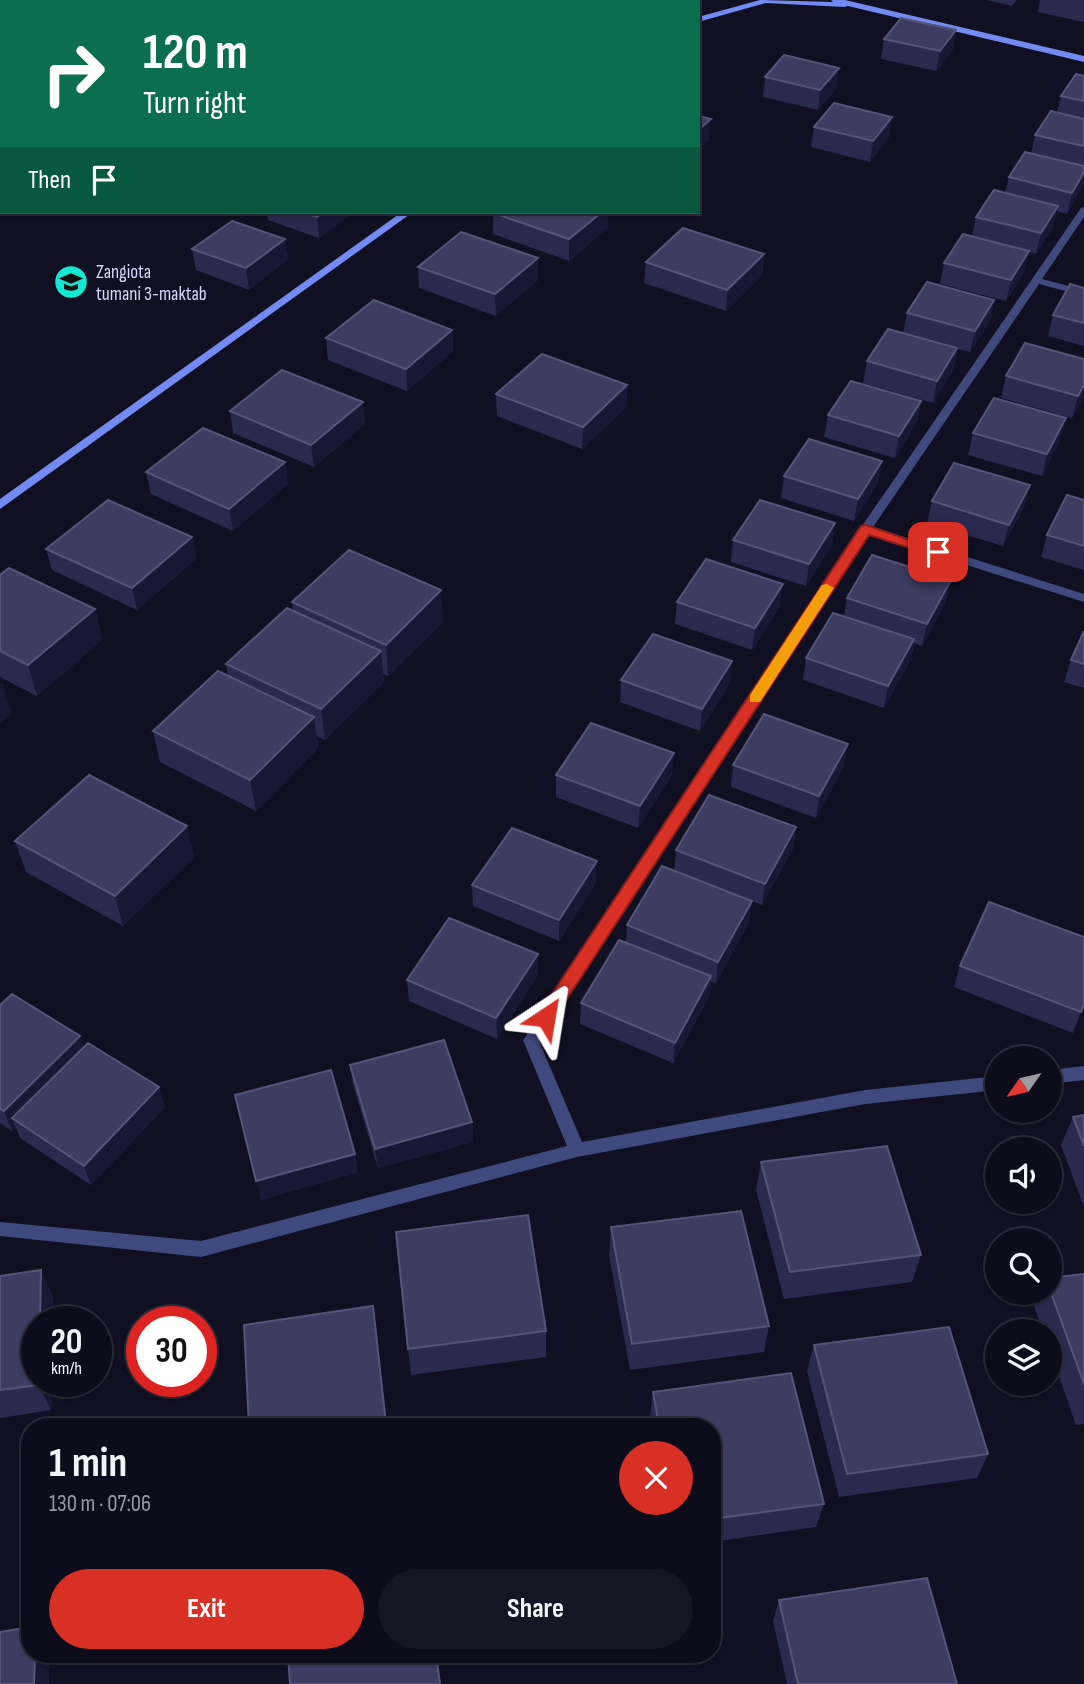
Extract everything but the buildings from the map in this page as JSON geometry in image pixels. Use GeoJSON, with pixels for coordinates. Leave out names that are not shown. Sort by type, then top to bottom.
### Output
{"type":"FeatureCollection","features":[{"type":"Feature","properties":{"kind":"main road"},"geometry":{"type":"LineString","coordinates":[[835,0],[1084,59]]}},
{"type":"Feature","properties":{"kind":"main road"},"geometry":{"type":"LineString","coordinates":[[700,19],[766,1],[863,7]]}},
{"type":"Feature","properties":{"kind":"main road"},"geometry":{"type":"LineString","coordinates":[[0,505],[405,214]]}},
{"type":"Feature","properties":{"kind":"street"},"geometry":{"type":"LineString","coordinates":[[577,1150],[531,1040],[866,530],[1084,210]]}},
{"type":"Feature","properties":{"kind":"street"},"geometry":{"type":"LineString","coordinates":[[1036,280],[1084,293]]}},
{"type":"Feature","properties":{"kind":"street"},"geometry":{"type":"LineString","coordinates":[[866,530],[1084,598]]}},
{"type":"Feature","properties":{"kind":"street"},"geometry":{"type":"LineString","coordinates":[[1062,1076],[1084,1073]]}},
{"type":"Feature","properties":{"kind":"street"},"geometry":{"type":"LineString","coordinates":[[0,1229],[201,1249],[577,1150],[865,1097],[985,1084]]}},
{"type":"Feature","properties":{"kind":"slow traffic"},"geometry":{"type":"LineString","coordinates":[[755,698],[827,588]]}},
{"type":"Feature","properties":{"kind":"place","name":"Zangiota tumani 3-maktab"},"geometry":{"type":"Point","coordinates":[71,282]}},
{"type":"Feature","properties":{"kind":"route"},"geometry":{"type":"LineString","coordinates":[[546,1017],[866,530],[938,552]]}}]}
